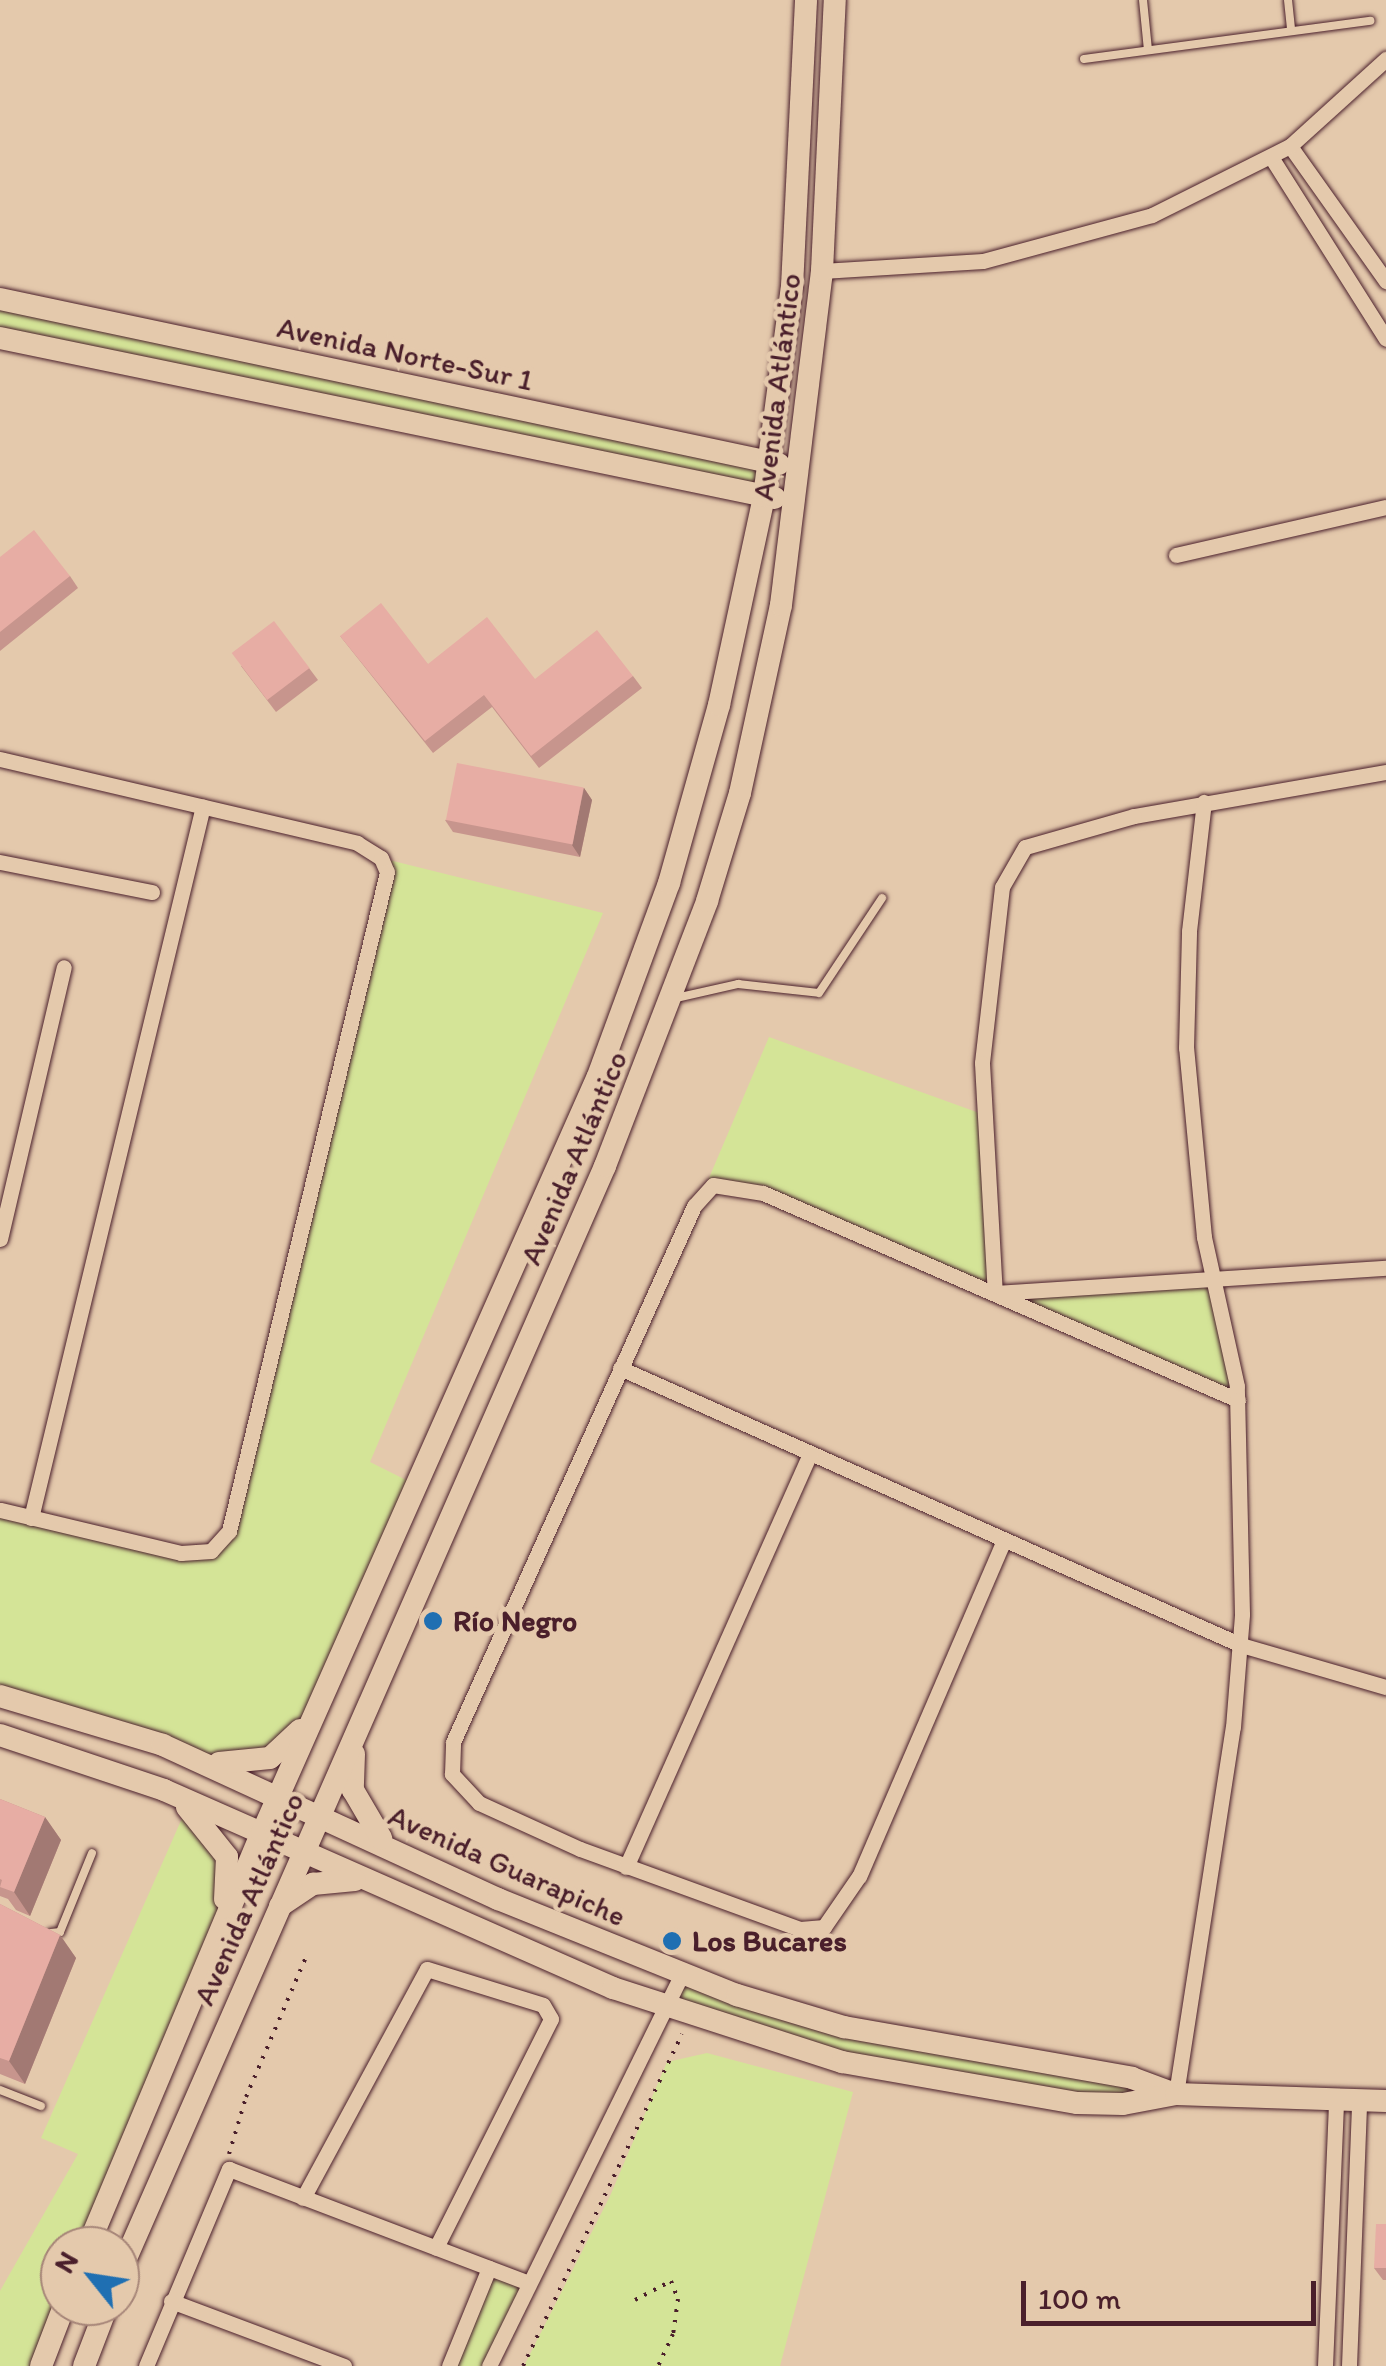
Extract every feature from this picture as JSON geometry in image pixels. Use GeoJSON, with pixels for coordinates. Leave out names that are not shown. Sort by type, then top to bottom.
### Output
{"type":"FeatureCollection","features":[{"type":"Feature","properties":{"kind":"main road","name":"Avenida Atlántico"},"geometry":{"type":"LineString","coordinates":[[96,2226],[279,1794],[541,1208],[639,969],[699,784],[764,496],[792,286],[806,0]]}},
{"type":"Feature","properties":{"kind":"main road","name":"Avenida Atlántico"},"geometry":{"type":"LineString","coordinates":[[140,2226],[672,999],[744,774],[781,604],[822,271],[835,0]]}},
{"type":"Feature","properties":{"kind":"main road","name":"Avenida Norte-Sur 1"},"geometry":{"type":"LineString","coordinates":[[0,300],[797,469]]}},
{"type":"Feature","properties":{"kind":"main road"},"geometry":{"type":"LineString","coordinates":[[0,338],[794,500]]}},
{"type":"Feature","properties":{"kind":"main road","name":"Avenida Guarapiche"},"geometry":{"type":"LineString","coordinates":[[0,1696],[110,1725],[193,1758],[682,1974],[844,2027],[1132,2078],[1176,2094]]}},
{"type":"Feature","properties":{"kind":"main road"},"geometry":{"type":"LineString","coordinates":[[193,1758],[232,1764],[270,1758],[320,1704]]}},
{"type":"Feature","properties":{"kind":"main road"},"geometry":{"type":"LineString","coordinates":[[362,1720],[353,1790],[370,1828],[395,1850]]}},
{"type":"Feature","properties":{"kind":"main road","name":"Avenida Guarapiche"},"geometry":{"type":"LineString","coordinates":[[0,1735],[164,1790],[364,1880],[666,2007],[909,2078],[1076,2103],[1124,2104],[1176,2094],[1386,2100]]}},
{"type":"Feature","properties":{"kind":"main road"},"geometry":{"type":"LineString","coordinates":[[164,1790],[202,1818],[227,1857],[213,1948]]}},
{"type":"Feature","properties":{"kind":"main road"},"geometry":{"type":"LineString","coordinates":[[277,1908],[313,1884],[364,1880]]}},
{"type":"Feature","properties":{"kind":"main road"},"geometry":{"type":"LineString","coordinates":[[41,2366],[56,2326]]}},
{"type":"Feature","properties":{"kind":"main road"},"geometry":{"type":"LineString","coordinates":[[84,2366],[99,2326]]}},
{"type":"Feature","properties":{"kind":"street"},"geometry":{"type":"LineString","coordinates":[[822,271],[983,261],[1043,248],[1152,215],[1290,146],[1385,62]]}},
{"type":"Feature","properties":{"kind":"street"},"geometry":{"type":"LineString","coordinates":[[1290,146],[1386,281]]}},
{"type":"Feature","properties":{"kind":"street"},"geometry":{"type":"LineString","coordinates":[[1271,157],[1386,339]]}},
{"type":"Feature","properties":{"kind":"street"},"geometry":{"type":"LineString","coordinates":[[1176,556],[1386,508]]}},
{"type":"Feature","properties":{"kind":"street"},"geometry":{"type":"LineString","coordinates":[[0,759],[371,848],[387,872],[370,959],[229,1530],[211,1551],[181,1553],[0,1510]]}},
{"type":"Feature","properties":{"kind":"street"},"geometry":{"type":"LineString","coordinates":[[995,1293],[982,1135],[983,1021],[1010,870],[1036,842],[1204,802],[1386,772]]}},
{"type":"Feature","properties":{"kind":"street"},"geometry":{"type":"LineString","coordinates":[[1176,2094],[1241,1646],[1238,1400],[1196,1180],[1186,1048],[1189,931],[1204,802]]}},
{"type":"Feature","properties":{"kind":"street"},"geometry":{"type":"LineString","coordinates":[[31,1518],[202,806]]}},
{"type":"Feature","properties":{"kind":"street"},"geometry":{"type":"LineString","coordinates":[[0,862],[152,892]]}},
{"type":"Feature","properties":{"kind":"street"},"geometry":{"type":"LineString","coordinates":[[0,1239],[64,967]]}},
{"type":"Feature","properties":{"kind":"street"},"geometry":{"type":"LineString","coordinates":[[1004,1540],[859,1876],[824,1927],[800,1929],[626,1867],[479,1803],[456,1784],[450,1760],[620,1368],[702,1192],[724,1182],[763,1193],[1238,1400]]}},
{"type":"Feature","properties":{"kind":"street"},"geometry":{"type":"LineString","coordinates":[[995,1293],[1216,1283],[1386,1268]]}},
{"type":"Feature","properties":{"kind":"street"},"geometry":{"type":"LineString","coordinates":[[620,1368],[1241,1646],[1386,1687]]}},
{"type":"Feature","properties":{"kind":"street"},"geometry":{"type":"LineString","coordinates":[[626,1867],[810,1453]]}},
{"type":"Feature","properties":{"kind":"street"},"geometry":{"type":"LineString","coordinates":[[304,2198],[426,1969],[543,2005],[550,2019],[436,2248]]}},
{"type":"Feature","properties":{"kind":"street"},"geometry":{"type":"LineString","coordinates":[[489,2366],[526,2282],[682,1974]]}},
{"type":"Feature","properties":{"kind":"street"},"geometry":{"type":"LineString","coordinates":[[1325,2366],[1326,2313],[1347,2100]]}},
{"type":"Feature","properties":{"kind":"street"},"geometry":{"type":"LineString","coordinates":[[1347,2100],[1349,2366]]}},
{"type":"Feature","properties":{"kind":"street"},"geometry":{"type":"LineString","coordinates":[[146,2366],[229,2169],[526,2282]]}},
{"type":"Feature","properties":{"kind":"street"},"geometry":{"type":"LineString","coordinates":[[449,2366],[489,2268]]}},
{"type":"Feature","properties":{"kind":"street"},"geometry":{"type":"LineString","coordinates":[[171,2301],[344,2366]]}},
{"type":"Feature","properties":{"kind":"street"},"geometry":{"type":"LineString","coordinates":[[1326,2313],[1351,2314]]}},
{"type":"Feature","properties":{"kind":"lane"},"geometry":{"type":"LineString","coordinates":[[1143,0],[1148,50]]}},
{"type":"Feature","properties":{"kind":"lane"},"geometry":{"type":"LineString","coordinates":[[1288,0],[1292,31]]}},
{"type":"Feature","properties":{"kind":"lane"},"geometry":{"type":"LineString","coordinates":[[1084,59],[1370,21]]}},
{"type":"Feature","properties":{"kind":"lane"},"geometry":{"type":"LineString","coordinates":[[672,999],[738,984],[819,993],[882,898]]}},
{"type":"Feature","properties":{"kind":"lane"},"geometry":{"type":"LineString","coordinates":[[37,1928],[60,1932],[92,1853]]}},
{"type":"Feature","properties":{"kind":"lane"},"geometry":{"type":"LineString","coordinates":[[0,2090],[41,2106]]}},
{"type":"Feature","properties":{"kind":"path"},"geometry":{"type":"LineString","coordinates":[[229,2169],[246,2097],[307,1955]]}},
{"type":"Feature","properties":{"kind":"path"},"geometry":{"type":"LineString","coordinates":[[523,2366],[690,2016]]}},
{"type":"Feature","properties":{"kind":"path"},"geometry":{"type":"LineString","coordinates":[[635,2300],[671,2282],[678,2299],[673,2334],[658,2366]]}},
{"type":"Feature","properties":{"kind":"green space"},"geometry":{"type":"Polygon","coordinates":[[[0,299],[769,462],[761,501],[0,339],[0,299]]]}},
{"type":"Feature","properties":{"kind":"green space"},"geometry":{"type":"Polygon","coordinates":[[[381,858],[603,913],[370,1462],[418,1486],[301,1730],[232,1764],[0,1696],[0,1510],[157,1548],[221,1544],[387,887],[381,858]]]}},
{"type":"Feature","properties":{"kind":"green space"},"geometry":{"type":"Polygon","coordinates":[[[769,1037],[982,1114],[995,1293],[1217,1283],[1238,1400],[763,1193],[703,1192],[769,1037]]]}},
{"type":"Feature","properties":{"kind":"green space"},"geometry":{"type":"Polygon","coordinates":[[[187,1807],[216,1836],[226,1894],[96,2226],[40,2226],[40,2326],[54,2326],[41,2366],[0,2366],[0,2291],[78,2154],[41,2138],[187,1807]]]}},
{"type":"Feature","properties":{"kind":"green space"},"geometry":{"type":"Polygon","coordinates":[[[682,1974],[737,1995],[1176,2094],[1123,2104],[909,2077],[665,2007],[682,1974]]]}},
{"type":"Feature","properties":{"kind":"green space"},"geometry":{"type":"Polygon","coordinates":[[[707,2053],[853,2092],[780,2366],[524,2366],[610,2196],[667,2062],[707,2053]]]}},
{"type":"Feature","properties":{"kind":"green space"},"geometry":{"type":"Polygon","coordinates":[[[489,2268],[526,2282],[489,2366],[449,2366],[489,2268]]]}},
{"type":"Feature","properties":{"kind":"building"},"geometry":{"type":"Polygon","coordinates":[[[34,530],[70,576],[0,632],[0,557],[34,530]]]}},
{"type":"Feature","properties":{"kind":"building"},"geometry":{"type":"Polygon","coordinates":[[[381,603],[428,664],[487,617],[535,679],[597,630],[633,676],[531,756],[484,695],[425,741],[340,636],[381,603]]]}},
{"type":"Feature","properties":{"kind":"building"},"geometry":{"type":"Polygon","coordinates":[[[274,621],[310,668],[267,700],[232,653],[274,621]]]}},
{"type":"Feature","properties":{"kind":"building"},"geometry":{"type":"Polygon","coordinates":[[[457,763],[584,788],[573,845],[446,820],[457,763]]]}},
{"type":"Feature","properties":{"kind":"building"},"geometry":{"type":"Polygon","coordinates":[[[0,1799],[45,1817],[14,1892],[0,1887],[0,1799]]]}},
{"type":"Feature","properties":{"kind":"building"},"geometry":{"type":"Polygon","coordinates":[[[0,1904],[60,1935],[9,2061],[0,2058],[0,1904]]]}},
{"type":"Feature","properties":{"kind":"building"},"geometry":{"type":"Polygon","coordinates":[[[1376,2224],[1386,2224],[1386,2268],[1374,2268],[1376,2224]]]}},
{"type":"Feature","properties":{"kind":"place","name":"Río Negro"},"geometry":{"type":"Point","coordinates":[433,1621]}},
{"type":"Feature","properties":{"kind":"place","name":"Los Bucares"},"geometry":{"type":"Point","coordinates":[672,1941]}}]}
